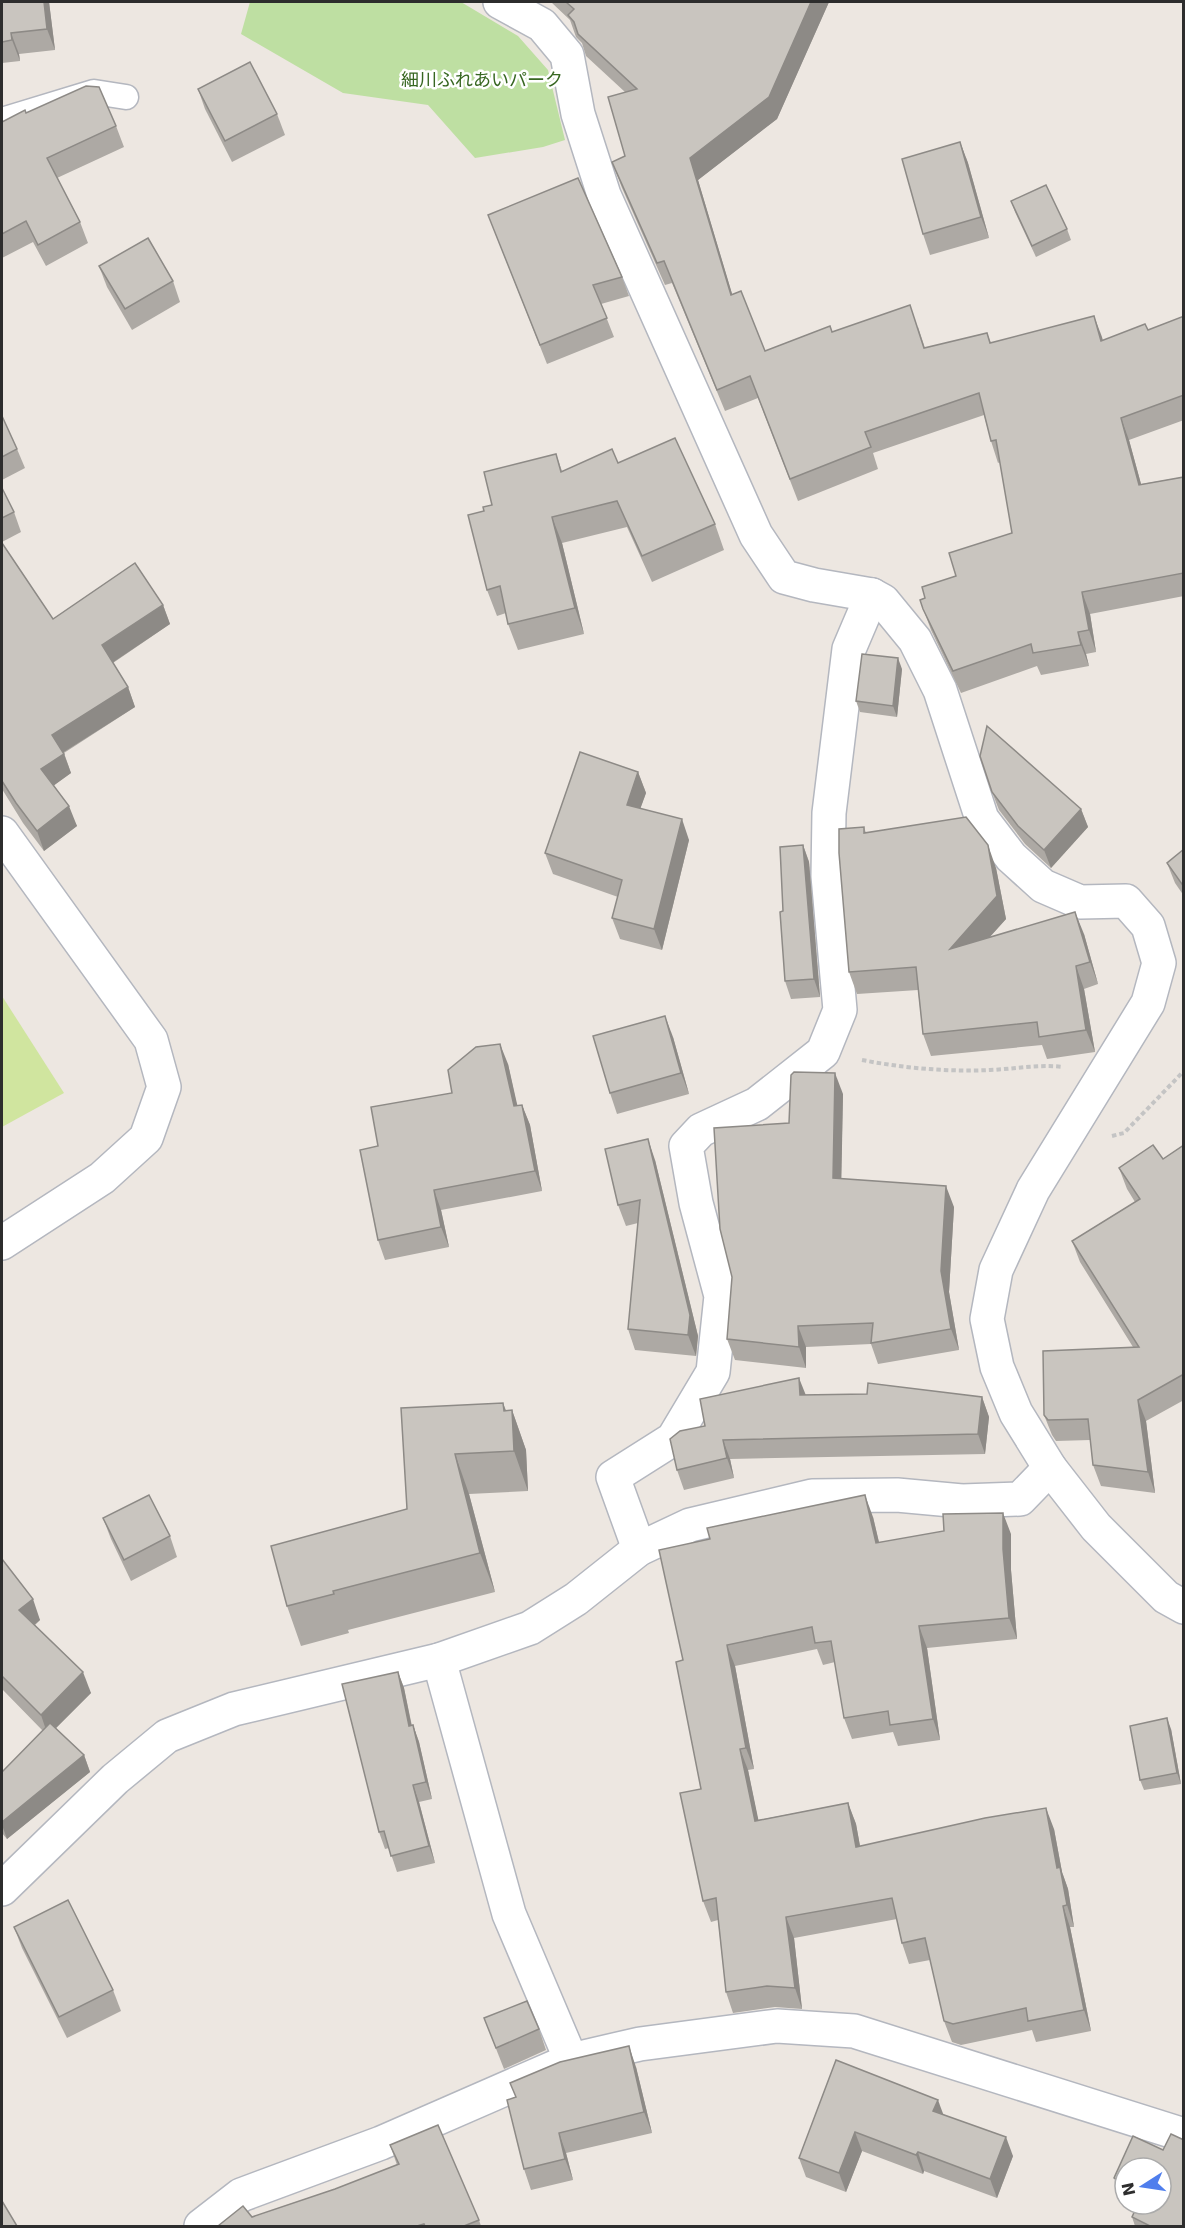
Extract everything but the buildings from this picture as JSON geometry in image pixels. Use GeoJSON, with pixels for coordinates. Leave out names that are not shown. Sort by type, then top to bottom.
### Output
{"type":"FeatureCollection","features":[{"type":"Feature","properties":{"kind":"street"},"geometry":{"type":"LineString","coordinates":[[500,2],[542,25],[567,55],[578,114],[604,195],[756,535],[784,578],[872,595],[883,601],[915,640],[940,690],[982,819],[1011,857],[1043,886],[1080,902],[1126,901],[1148,926],[1159,963],[1148,1003],[1033,1190],[996,1270],[987,1319],[997,1367],[1016,1413],[1050,1468],[1096,1527],[1166,1597],[1184,1607]]}},
{"type":"Feature","properties":{"kind":"street"},"geometry":{"type":"LineString","coordinates":[[639,1549],[614,1477],[673,1439],[713,1372],[721,1296],[696,1203],[686,1146],[701,1130],[757,1104],[823,1052],[840,1010],[828,876],[829,813],[849,650],[872,595]]}},
{"type":"Feature","properties":{"kind":"street"},"geometry":{"type":"LineString","coordinates":[[2,833],[151,1040],[164,1087],[146,1138],[102,1178],[2,1243]]}},
{"type":"Feature","properties":{"kind":"street"},"geometry":{"type":"LineString","coordinates":[[2,1889],[115,1779],[167,1736],[234,1709],[439,1660],[530,1628],[576,1599],[639,1549],[690,1525],[812,1496],[897,1495],[962,1501],[1020,1499],[1050,1468]]}},
{"type":"Feature","properties":{"kind":"street"},"geometry":{"type":"LineString","coordinates":[[439,1660],[509,1914],[571,2060]]}},
{"type":"Feature","properties":{"kind":"street"},"geometry":{"type":"LineString","coordinates":[[201,2226],[241,2195],[381,2143],[571,2060],[640,2044],[777,2026],[854,2031],[1184,2135]]}},
{"type":"Feature","properties":{"kind":"lane"},"geometry":{"type":"LineString","coordinates":[[2,120],[94,92],[126,97]]}},
{"type":"Feature","properties":{"kind":"path"},"geometry":{"type":"LineString","coordinates":[[823,1052],[899,1067],[990,1070],[1042,1065],[1076,1068],[1100,1079]]}},
{"type":"Feature","properties":{"kind":"path"},"geometry":{"type":"LineString","coordinates":[[1069,1131],[1093,1140],[1124,1133],[1184,1071]]}},
{"type":"Feature","properties":{"kind":"green space","name":"細川ふれあいパーク"},"geometry":{"type":"Polygon","coordinates":[[[250,2],[461,2],[518,36],[548,70],[565,140],[543,147],[475,158],[428,105],[343,93],[241,34],[250,2]]]}},
{"type":"Feature","properties":{"kind":"green space"},"geometry":{"type":"Polygon","coordinates":[[[2,996],[64,1093],[2,1127],[2,996]]]}}]}
